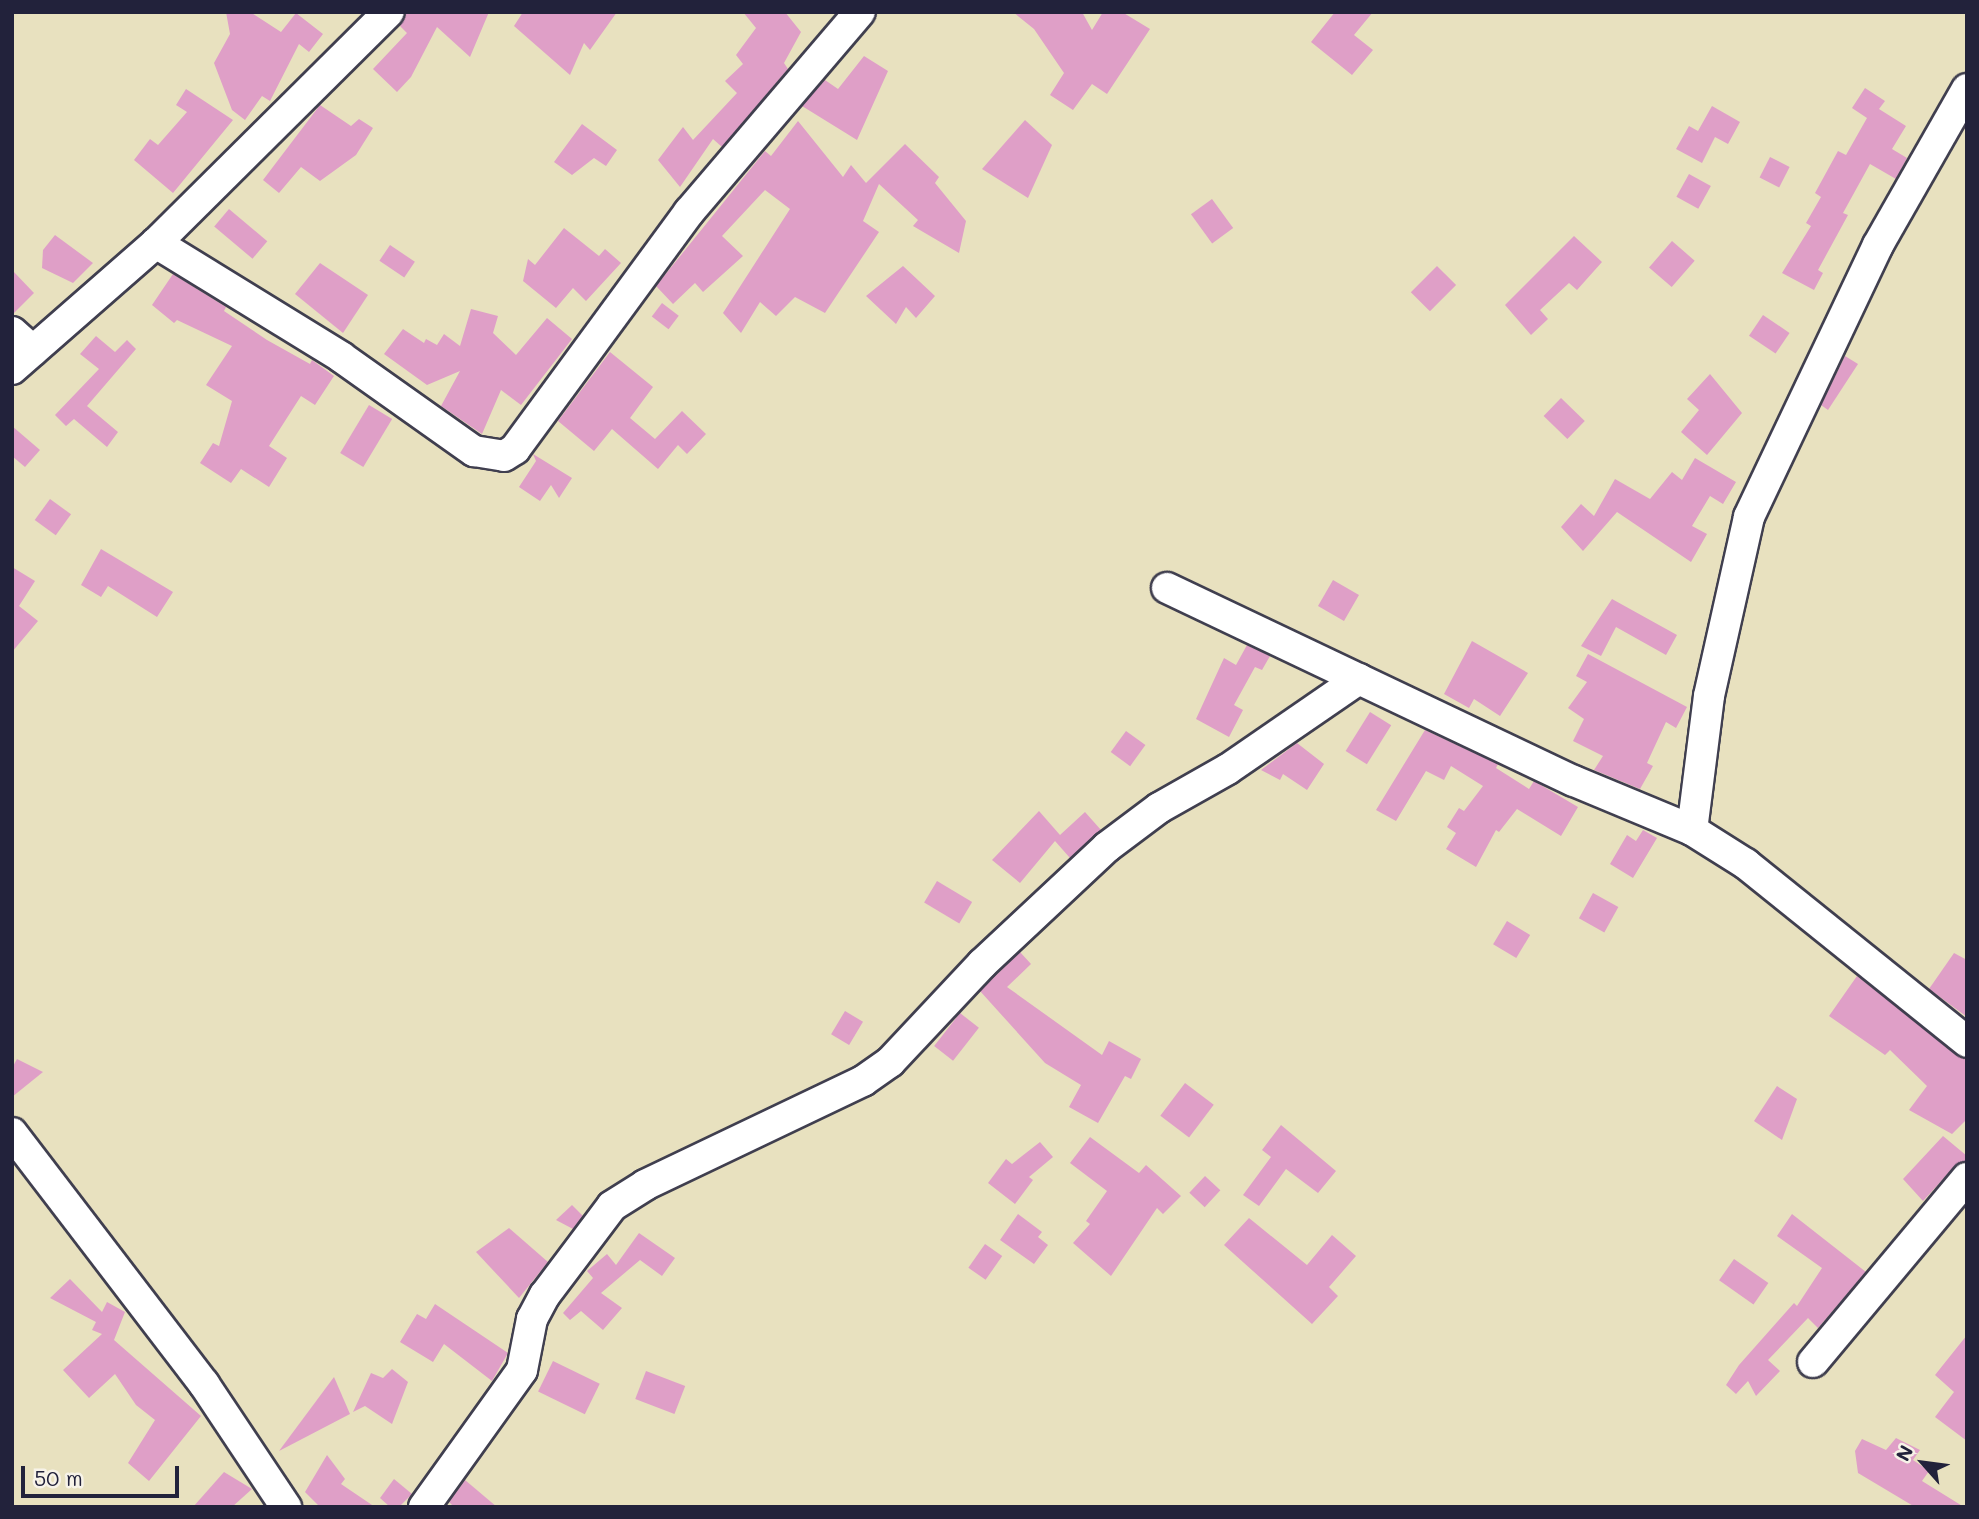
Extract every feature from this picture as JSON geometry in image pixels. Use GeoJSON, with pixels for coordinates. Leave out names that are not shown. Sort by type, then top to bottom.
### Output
{"type":"FeatureCollection","features":[{"type":"Feature","properties":{"kind":"street"},"geometry":{"type":"LineString","coordinates":[[19,351],[156,243],[389,12]]}},
{"type":"Feature","properties":{"kind":"street"},"geometry":{"type":"LineString","coordinates":[[156,243],[341,357],[474,451],[504,456],[515,449],[690,212],[860,12]]}},
{"type":"Feature","properties":{"kind":"street"},"geometry":{"type":"LineString","coordinates":[[1692,830],[1712,683],[1749,517],[1878,245],[1967,89]]}},
{"type":"Feature","properties":{"kind":"street"},"geometry":{"type":"LineString","coordinates":[[1167,588],[1574,781],[1692,830],[1746,864],[1967,1042]]}},
{"type":"Feature","properties":{"kind":"street"},"geometry":{"type":"LineString","coordinates":[[424,1507],[522,1370],[532,1319],[545,1295],[612,1206],[645,1185],[881,1068],[982,964],[1107,847],[1159,808],[1228,769],[1359,679]]}},
{"type":"Feature","properties":{"kind":"street"},"geometry":{"type":"LineString","coordinates":[[12,1133],[196,1373],[286,1507]]}},
{"type":"Feature","properties":{"kind":"street"},"geometry":{"type":"LineString","coordinates":[[1812,1362],[1967,1178]]}},
{"type":"Feature","properties":{"kind":"building"},"geometry":{"type":"Polygon","coordinates":[[[226,12],[250,12],[281,32],[296,13],[323,34],[309,52],[299,44],[270,101],[262,96],[245,120],[232,110],[214,63],[230,34],[226,12]]]}},
{"type":"Feature","properties":{"kind":"building"},"geometry":{"type":"Polygon","coordinates":[[[406,12],[489,12],[470,57],[437,27],[411,77],[397,92],[373,69],[407,33],[400,26],[406,12]]]}},
{"type":"Feature","properties":{"kind":"building"},"geometry":{"type":"Polygon","coordinates":[[[523,12],[617,12],[590,50],[584,43],[570,75],[514,26],[523,12]]]}},
{"type":"Feature","properties":{"kind":"building"},"geometry":{"type":"Polygon","coordinates":[[[743,12],[785,12],[801,32],[784,63],[788,69],[722,147],[713,139],[680,187],[658,160],[683,127],[693,140],[737,93],[725,81],[743,64],[736,55],[756,28],[743,12]]]}},
{"type":"Feature","properties":{"kind":"building"},"geometry":{"type":"Polygon","coordinates":[[[1013,12],[1082,12],[1092,30],[1103,12],[1122,12],[1150,29],[1107,94],[1092,84],[1073,110],[1050,95],[1064,73],[1034,29],[1013,12]]]}},
{"type":"Feature","properties":{"kind":"building"},"geometry":{"type":"Polygon","coordinates":[[[1335,12],[1373,12],[1354,35],[1373,50],[1352,75],[1311,42],[1335,12]]]}},
{"type":"Feature","properties":{"kind":"building"},"geometry":{"type":"Polygon","coordinates":[[[864,56],[888,71],[857,140],[802,106],[825,80],[838,89],[864,56]]]}},
{"type":"Feature","properties":{"kind":"building"},"geometry":{"type":"Polygon","coordinates":[[[1865,88],[1885,101],[1879,109],[1906,126],[1892,149],[1907,158],[1896,179],[1870,164],[1843,213],[1848,215],[1818,270],[1823,273],[1814,290],[1782,273],[1811,226],[1806,223],[1821,197],[1815,193],[1838,151],[1846,155],[1867,118],[1852,108],[1865,88]]]}},
{"type":"Feature","properties":{"kind":"building"},"geometry":{"type":"Polygon","coordinates":[[[186,89],[233,120],[173,193],[134,160],[150,139],[158,145],[187,112],[176,105],[186,89]]]}},
{"type":"Feature","properties":{"kind":"building"},"geometry":{"type":"Polygon","coordinates":[[[320,105],[351,126],[359,119],[373,128],[356,155],[320,181],[301,167],[279,193],[263,180],[320,105]]]}},
{"type":"Feature","properties":{"kind":"building"},"geometry":{"type":"Polygon","coordinates":[[[1712,106],[1740,122],[1728,144],[1715,137],[1702,163],[1676,149],[1689,126],[1698,131],[1712,106]]]}},
{"type":"Feature","properties":{"kind":"building"},"geometry":{"type":"Polygon","coordinates":[[[1025,120],[1052,145],[1028,198],[982,169],[1025,120]]]}},
{"type":"Feature","properties":{"kind":"building"},"geometry":{"type":"Polygon","coordinates":[[[798,121],[843,177],[851,165],[866,183],[905,144],[939,177],[935,183],[966,221],[959,253],[913,226],[918,220],[879,184],[863,221],[879,232],[825,313],[795,297],[776,316],[760,302],[741,333],[723,313],[790,209],[765,190],[722,236],[743,256],[703,292],[695,283],[673,304],[656,286],[765,151],[771,156],[798,121]]]}},
{"type":"Feature","properties":{"kind":"building"},"geometry":{"type":"Polygon","coordinates":[[[582,124],[617,150],[606,166],[594,158],[572,175],[554,162],[582,124]]]}},
{"type":"Feature","properties":{"kind":"building"},"geometry":{"type":"Polygon","coordinates":[[[1770,157],[1790,167],[1779,187],[1760,177],[1770,157]]]}},
{"type":"Feature","properties":{"kind":"building"},"geometry":{"type":"Polygon","coordinates":[[[1689,174],[1711,186],[1698,209],[1676,197],[1689,174]]]}},
{"type":"Feature","properties":{"kind":"building"},"geometry":{"type":"Polygon","coordinates":[[[1212,199],[1233,228],[1212,243],[1191,214],[1212,199]]]}},
{"type":"Feature","properties":{"kind":"building"},"geometry":{"type":"Polygon","coordinates":[[[229,209],[267,241],[253,259],[214,227],[229,209]]]}},
{"type":"Feature","properties":{"kind":"building"},"geometry":{"type":"Polygon","coordinates":[[[564,228],[599,256],[605,249],[621,263],[586,301],[573,288],[556,308],[523,281],[528,259],[535,265],[564,228]]]}},
{"type":"Feature","properties":{"kind":"building"},"geometry":{"type":"Polygon","coordinates":[[[55,235],[93,263],[73,283],[42,268],[43,250],[55,235]]]}},
{"type":"Feature","properties":{"kind":"building"},"geometry":{"type":"Polygon","coordinates":[[[1574,236],[1602,262],[1577,290],[1569,283],[1540,310],[1548,319],[1531,335],[1505,305],[1574,236]]]}},
{"type":"Feature","properties":{"kind":"building"},"geometry":{"type":"Polygon","coordinates":[[[1672,241],[1695,261],[1672,287],[1649,267],[1672,241]]]}},
{"type":"Feature","properties":{"kind":"building"},"geometry":{"type":"Polygon","coordinates":[[[390,245],[415,262],[404,278],[379,261],[390,245]]]}},
{"type":"Feature","properties":{"kind":"building"},"geometry":{"type":"Polygon","coordinates":[[[320,263],[368,295],[343,333],[295,294],[320,263]]]}},
{"type":"Feature","properties":{"kind":"building"},"geometry":{"type":"Polygon","coordinates":[[[903,266],[935,296],[916,318],[906,307],[896,324],[866,296],[903,266]]]}},
{"type":"Feature","properties":{"kind":"building"},"geometry":{"type":"Polygon","coordinates":[[[1437,266],[1456,285],[1430,311],[1411,292],[1437,266]]]}},
{"type":"Feature","properties":{"kind":"building"},"geometry":{"type":"Polygon","coordinates":[[[12,270],[34,293],[12,315],[12,270]]]}},
{"type":"Feature","properties":{"kind":"building"},"geometry":{"type":"Polygon","coordinates":[[[173,274],[226,307],[224,311],[267,340],[310,364],[312,360],[334,376],[315,405],[301,396],[269,446],[287,458],[269,487],[241,469],[231,483],[200,463],[213,443],[219,446],[232,401],[206,385],[232,346],[177,320],[174,323],[152,305],[173,274]]]}},
{"type":"Feature","properties":{"kind":"building"},"geometry":{"type":"Polygon","coordinates":[[[662,303],[679,316],[669,329],[652,317],[662,303]]]}},
{"type":"Feature","properties":{"kind":"building"},"geometry":{"type":"Polygon","coordinates":[[[471,309],[498,316],[493,333],[516,355],[547,318],[572,339],[521,405],[501,390],[482,434],[441,406],[460,371],[427,385],[384,354],[403,329],[424,343],[426,339],[437,345],[444,334],[460,346],[471,309]]]}},
{"type":"Feature","properties":{"kind":"building"},"geometry":{"type":"Polygon","coordinates":[[[1763,315],[1790,333],[1776,354],[1749,336],[1763,315]]]}},
{"type":"Feature","properties":{"kind":"building"},"geometry":{"type":"Polygon","coordinates":[[[96,336],[115,352],[127,340],[136,349],[87,406],[118,432],[107,447],[74,419],[66,426],[55,415],[99,369],[80,354],[96,336]]]}},
{"type":"Feature","properties":{"kind":"building"},"geometry":{"type":"Polygon","coordinates":[[[610,352],[653,387],[630,418],[655,439],[682,411],[706,434],[687,454],[678,445],[658,469],[612,429],[594,451],[558,421],[610,352]]]}},
{"type":"Feature","properties":{"kind":"building"},"geometry":{"type":"Polygon","coordinates":[[[1845,356],[1858,364],[1828,410],[1821,405],[1845,356]]]}},
{"type":"Feature","properties":{"kind":"building"},"geometry":{"type":"Polygon","coordinates":[[[1710,374],[1742,413],[1707,455],[1681,432],[1699,410],[1687,399],[1710,374]]]}},
{"type":"Feature","properties":{"kind":"building"},"geometry":{"type":"Polygon","coordinates":[[[1561,398],[1585,421],[1567,439],[1544,416],[1561,398]]]}},
{"type":"Feature","properties":{"kind":"building"},"geometry":{"type":"Polygon","coordinates":[[[369,405],[392,419],[363,467],[340,453],[369,405]]]}},
{"type":"Feature","properties":{"kind":"building"},"geometry":{"type":"Polygon","coordinates":[[[12,426],[40,450],[25,467],[12,456],[12,426]]]}},
{"type":"Feature","properties":{"kind":"building"},"geometry":{"type":"Polygon","coordinates":[[[533,454],[572,478],[559,498],[551,485],[540,501],[519,487],[536,461],[533,454]]]}},
{"type":"Feature","properties":{"kind":"building"},"geometry":{"type":"Polygon","coordinates":[[[1695,458],[1736,482],[1723,504],[1710,496],[1692,526],[1707,534],[1691,562],[1617,512],[1583,551],[1561,527],[1581,504],[1594,516],[1615,479],[1650,499],[1672,472],[1682,480],[1695,458]]]}},
{"type":"Feature","properties":{"kind":"building"},"geometry":{"type":"Polygon","coordinates":[[[50,499],[71,514],[56,535],[35,520],[50,499]]]}},
{"type":"Feature","properties":{"kind":"building"},"geometry":{"type":"Polygon","coordinates":[[[101,549],[173,592],[157,617],[108,586],[101,597],[81,585],[101,549]]]}},
{"type":"Feature","properties":{"kind":"building"},"geometry":{"type":"Polygon","coordinates":[[[12,567],[35,581],[19,606],[38,621],[12,652],[12,567]]]}},
{"type":"Feature","properties":{"kind":"building"},"geometry":{"type":"Polygon","coordinates":[[[1333,580],[1359,595],[1344,621],[1318,606],[1333,580]]]}},
{"type":"Feature","properties":{"kind":"building"},"geometry":{"type":"Polygon","coordinates":[[[1612,599],[1677,635],[1666,655],[1616,627],[1601,656],[1581,646],[1612,599]]]}},
{"type":"Feature","properties":{"kind":"building"},"geometry":{"type":"Polygon","coordinates":[[[1472,641],[1528,673],[1500,716],[1474,699],[1469,708],[1444,694],[1472,641]]]}},
{"type":"Feature","properties":{"kind":"building"},"geometry":{"type":"Polygon","coordinates":[[[1247,645],[1270,656],[1262,670],[1255,667],[1234,705],[1243,710],[1229,737],[1196,719],[1224,658],[1236,665],[1247,645]]]}},
{"type":"Feature","properties":{"kind":"building"},"geometry":{"type":"Polygon","coordinates":[[[1588,654],[1687,707],[1676,728],[1666,722],[1647,763],[1653,766],[1640,789],[1594,770],[1603,756],[1573,741],[1584,719],[1568,708],[1587,682],[1576,676],[1588,654]]]}},
{"type":"Feature","properties":{"kind":"building"},"geometry":{"type":"Polygon","coordinates":[[[1370,712],[1391,725],[1367,764],[1346,751],[1370,712]]]}},
{"type":"Feature","properties":{"kind":"building"},"geometry":{"type":"Polygon","coordinates":[[[1425,730],[1498,764],[1496,768],[1529,789],[1534,781],[1578,807],[1561,836],[1517,809],[1499,832],[1496,830],[1476,867],[1446,849],[1456,833],[1447,827],[1459,808],[1464,811],[1483,786],[1451,766],[1444,780],[1426,771],[1396,821],[1376,810],[1425,730]]]}},
{"type":"Feature","properties":{"kind":"building"},"geometry":{"type":"Polygon","coordinates":[[[1126,731],[1145,745],[1130,766],[1111,752],[1126,731]]]}},
{"type":"Feature","properties":{"kind":"building"},"geometry":{"type":"Polygon","coordinates":[[[1297,743],[1324,764],[1307,790],[1283,774],[1280,780],[1261,770],[1297,743]]]}},
{"type":"Feature","properties":{"kind":"building"},"geometry":{"type":"Polygon","coordinates":[[[1039,811],[1060,835],[1085,812],[1101,830],[1070,858],[1055,841],[1020,883],[992,860],[1039,811]]]}},
{"type":"Feature","properties":{"kind":"building"},"geometry":{"type":"Polygon","coordinates":[[[1643,830],[1657,838],[1633,878],[1610,864],[1627,835],[1636,841],[1643,830]]]}},
{"type":"Feature","properties":{"kind":"building"},"geometry":{"type":"Polygon","coordinates":[[[937,881],[972,902],[959,924],[924,902],[937,881]]]}},
{"type":"Feature","properties":{"kind":"building"},"geometry":{"type":"Polygon","coordinates":[[[1593,893],[1618,907],[1604,932],[1579,918],[1593,893]]]}},
{"type":"Feature","properties":{"kind":"building"},"geometry":{"type":"Polygon","coordinates":[[[1507,921],[1530,935],[1516,958],[1493,944],[1507,921]]]}},
{"type":"Feature","properties":{"kind":"building"},"geometry":{"type":"Polygon","coordinates":[[[1020,952],[1031,964],[1007,987],[1102,1055],[1109,1041],[1141,1059],[1131,1079],[1125,1076],[1098,1123],[1069,1107],[1081,1085],[1045,1063],[980,991],[1020,952]]]}},
{"type":"Feature","properties":{"kind":"building"},"geometry":{"type":"Polygon","coordinates":[[[1954,953],[1967,960],[1967,1017],[1929,989],[1954,953]]]}},
{"type":"Feature","properties":{"kind":"building"},"geometry":{"type":"Polygon","coordinates":[[[1857,976],[1967,1061],[1967,1119],[1952,1134],[1909,1110],[1927,1086],[1890,1050],[1885,1055],[1829,1016],[1857,976]]]}},
{"type":"Feature","properties":{"kind":"building"},"geometry":{"type":"Polygon","coordinates":[[[845,1011],[863,1022],[849,1045],[831,1034],[845,1011]]]}},
{"type":"Feature","properties":{"kind":"building"},"geometry":{"type":"Polygon","coordinates":[[[960,1013],[979,1028],[953,1061],[934,1046],[960,1013]]]}},
{"type":"Feature","properties":{"kind":"building"},"geometry":{"type":"Polygon","coordinates":[[[17,1059],[43,1072],[12,1097],[12,1068],[17,1059]]]}},
{"type":"Feature","properties":{"kind":"building"},"geometry":{"type":"Polygon","coordinates":[[[1185,1083],[1214,1105],[1189,1137],[1160,1116],[1185,1083]]]}},
{"type":"Feature","properties":{"kind":"building"},"geometry":{"type":"Polygon","coordinates":[[[1777,1086],[1797,1099],[1782,1140],[1754,1121],[1777,1086]]]}},
{"type":"Feature","properties":{"kind":"building"},"geometry":{"type":"Polygon","coordinates":[[[1281,1125],[1336,1171],[1318,1193],[1286,1169],[1259,1206],[1243,1195],[1271,1157],[1262,1150],[1281,1125]]]}},
{"type":"Feature","properties":{"kind":"building"},"geometry":{"type":"Polygon","coordinates":[[[1943,1136],[1967,1156],[1967,1161],[1954,1167],[1923,1201],[1903,1179],[1943,1136]]]}},
{"type":"Feature","properties":{"kind":"building"},"geometry":{"type":"Polygon","coordinates":[[[1090,1137],[1139,1173],[1146,1165],[1181,1196],[1163,1214],[1157,1208],[1111,1276],[1073,1243],[1090,1224],[1086,1221],[1107,1191],[1070,1163],[1090,1137]]]}},
{"type":"Feature","properties":{"kind":"building"},"geometry":{"type":"Polygon","coordinates":[[[1040,1142],[1053,1157],[1029,1177],[1033,1180],[1015,1204],[988,1183],[1006,1159],[1012,1164],[1040,1142]]]}},
{"type":"Feature","properties":{"kind":"building"},"geometry":{"type":"Polygon","coordinates":[[[1205,1176],[1220,1190],[1205,1207],[1189,1193],[1205,1176]]]}},
{"type":"Feature","properties":{"kind":"building"},"geometry":{"type":"Polygon","coordinates":[[[572,1205],[583,1216],[573,1229],[556,1220],[572,1205]]]}},
{"type":"Feature","properties":{"kind":"building"},"geometry":{"type":"Polygon","coordinates":[[[1018,1214],[1042,1232],[1038,1237],[1048,1245],[1034,1264],[1000,1240],[1018,1214]]]}},
{"type":"Feature","properties":{"kind":"building"},"geometry":{"type":"Polygon","coordinates":[[[1792,1214],[1866,1272],[1818,1328],[1808,1318],[1768,1360],[1780,1371],[1756,1396],[1748,1381],[1736,1394],[1726,1385],[1739,1365],[1794,1303],[1797,1306],[1822,1268],[1777,1236],[1792,1214]]]}},
{"type":"Feature","properties":{"kind":"building"},"geometry":{"type":"Polygon","coordinates":[[[1249,1218],[1307,1265],[1332,1235],[1356,1256],[1329,1287],[1338,1296],[1312,1324],[1224,1245],[1249,1218]]]}},
{"type":"Feature","properties":{"kind":"building"},"geometry":{"type":"Polygon","coordinates":[[[509,1228],[548,1262],[519,1298],[476,1252],[509,1228]]]}},
{"type":"Feature","properties":{"kind":"building"},"geometry":{"type":"Polygon","coordinates":[[[639,1233],[675,1258],[662,1276],[640,1260],[601,1293],[622,1308],[603,1330],[581,1311],[570,1320],[563,1313],[593,1278],[587,1271],[607,1254],[616,1265],[639,1233]]]}},
{"type":"Feature","properties":{"kind":"building"},"geometry":{"type":"Polygon","coordinates":[[[985,1244],[1002,1256],[986,1280],[968,1268],[985,1244]]]}},
{"type":"Feature","properties":{"kind":"building"},"geometry":{"type":"Polygon","coordinates":[[[1734,1259],[1768,1283],[1753,1304],[1719,1280],[1734,1259]]]}},
{"type":"Feature","properties":{"kind":"building"},"geometry":{"type":"Polygon","coordinates":[[[70,1279],[102,1312],[107,1302],[125,1312],[114,1340],[201,1416],[149,1481],[128,1463],[155,1420],[136,1405],[115,1374],[89,1398],[63,1370],[102,1334],[92,1330],[96,1322],[50,1298],[70,1279]]]}},
{"type":"Feature","properties":{"kind":"building"},"geometry":{"type":"Polygon","coordinates":[[[435,1304],[508,1353],[492,1381],[444,1344],[433,1362],[400,1342],[417,1314],[426,1319],[435,1304]]]}},
{"type":"Feature","properties":{"kind":"building"},"geometry":{"type":"Polygon","coordinates":[[[1967,1335],[1967,1441],[1935,1417],[1954,1392],[1935,1375],[1967,1335]]]}},
{"type":"Feature","properties":{"kind":"building"},"geometry":{"type":"Polygon","coordinates":[[[553,1361],[600,1384],[585,1414],[538,1392],[553,1361]]]}},
{"type":"Feature","properties":{"kind":"building"},"geometry":{"type":"Polygon","coordinates":[[[392,1369],[408,1382],[392,1424],[365,1406],[353,1412],[371,1373],[383,1378],[392,1369]]]}},
{"type":"Feature","properties":{"kind":"building"},"geometry":{"type":"Polygon","coordinates":[[[646,1371],[685,1386],[674,1414],[635,1399],[646,1371]]]}},
{"type":"Feature","properties":{"kind":"building"},"geometry":{"type":"Polygon","coordinates":[[[334,1377],[350,1414],[279,1451],[334,1377]]]}},
{"type":"Feature","properties":{"kind":"building"},"geometry":{"type":"Polygon","coordinates":[[[1896,1438],[1920,1450],[1913,1460],[1929,1471],[1922,1481],[1964,1507],[1915,1507],[1858,1473],[1855,1451],[1862,1439],[1886,1450],[1896,1438]]]}},
{"type":"Feature","properties":{"kind":"building"},"geometry":{"type":"Polygon","coordinates":[[[327,1455],[345,1479],[341,1484],[375,1507],[320,1507],[305,1492],[327,1455]]]}},
{"type":"Feature","properties":{"kind":"building"},"geometry":{"type":"Polygon","coordinates":[[[224,1472],[252,1489],[232,1507],[193,1507],[224,1472]]]}},
{"type":"Feature","properties":{"kind":"building"},"geometry":{"type":"Polygon","coordinates":[[[394,1479],[412,1494],[399,1507],[390,1507],[380,1498],[394,1479]]]}},
{"type":"Feature","properties":{"kind":"building"},"geometry":{"type":"Polygon","coordinates":[[[465,1480],[497,1507],[454,1507],[449,1502],[465,1480]]]}}]}
